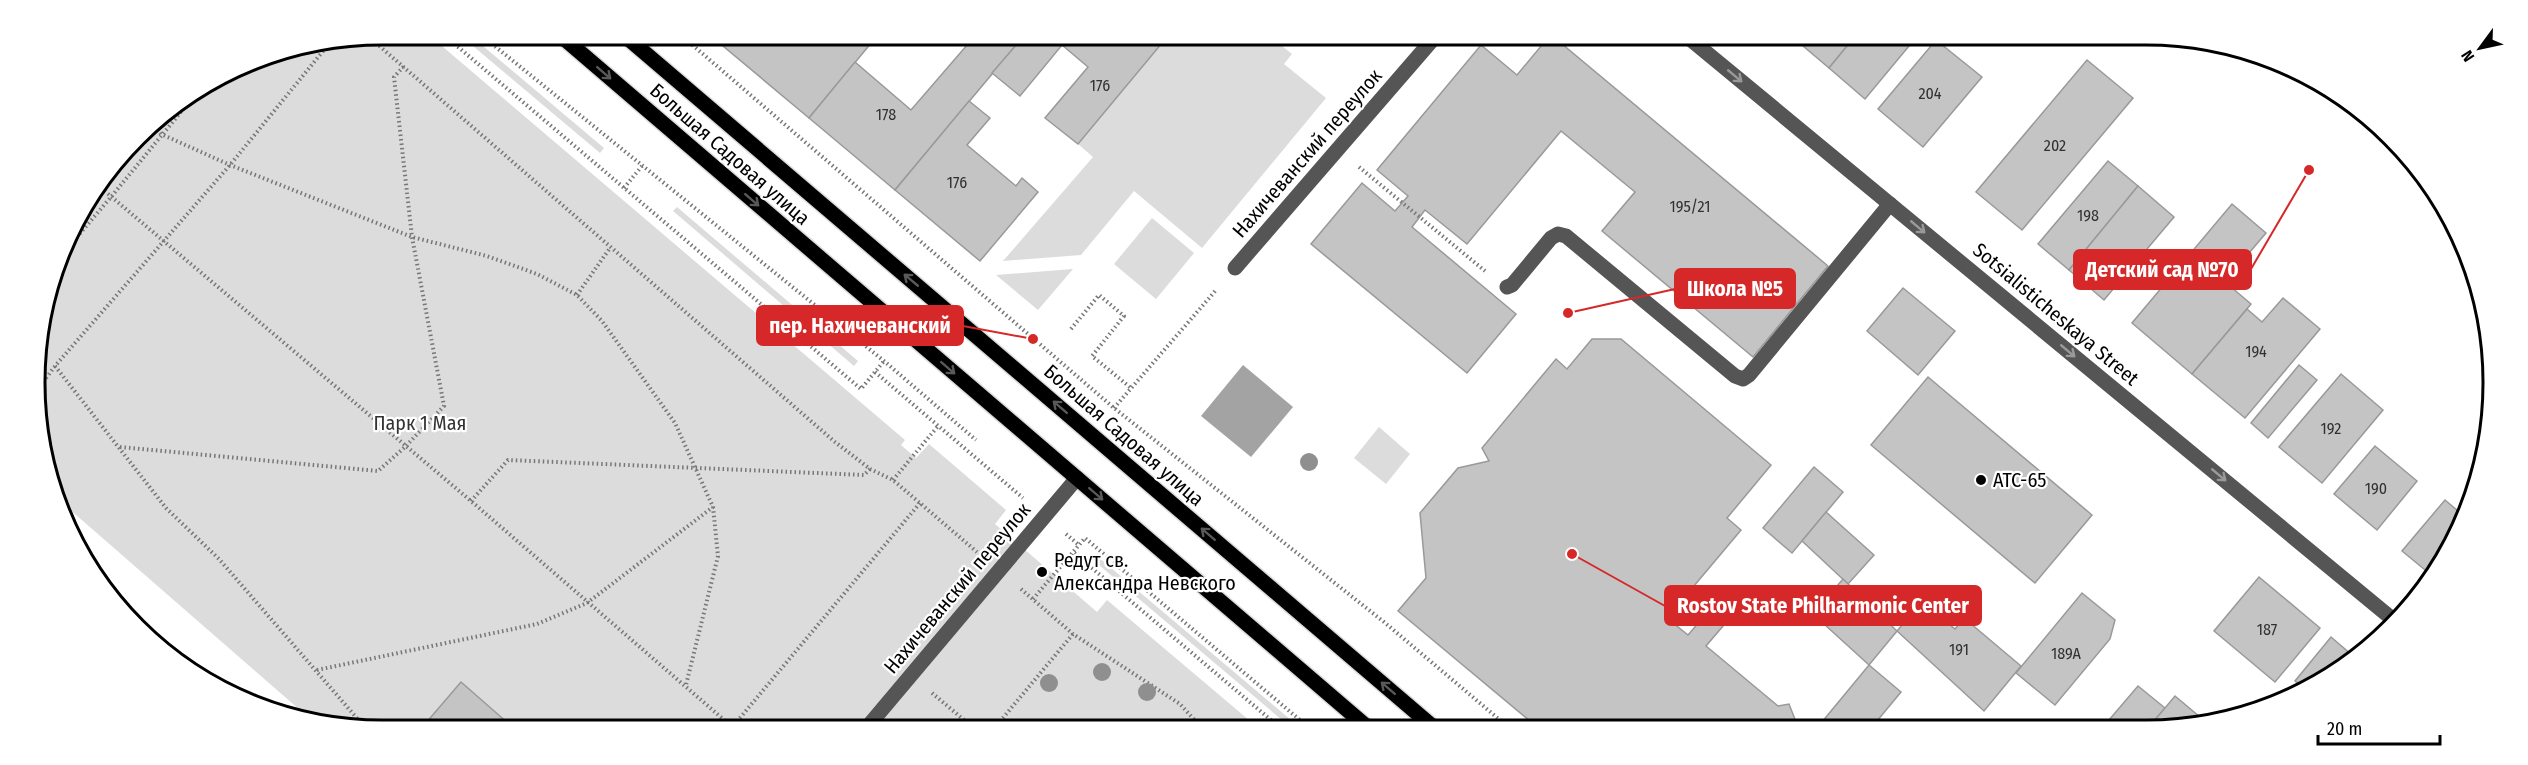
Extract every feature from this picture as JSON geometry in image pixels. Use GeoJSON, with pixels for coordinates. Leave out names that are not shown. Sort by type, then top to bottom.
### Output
{"type":"FeatureCollection","features":[{"type":"Feature","properties":{"kind":"main road","name":"Большая Садовая улица"},"geometry":{"type":"LineString","coordinates":[[572,45],[1359,720]]}},
{"type":"Feature","properties":{"kind":"main road","name":"Большая Садовая улица"},"geometry":{"type":"LineString","coordinates":[[636,45],[1425,720]]}},
{"type":"Feature","properties":{"kind":"street","name":"Нахичеванский переулок"},"geometry":{"type":"LineString","coordinates":[[1235,268],[1428,45]]}},
{"type":"Feature","properties":{"kind":"street","name":"Sotsialisticheskaya Street"},"geometry":{"type":"LineString","coordinates":[[1697,45],[2389,616]]}},
{"type":"Feature","properties":{"kind":"street"},"geometry":{"type":"LineString","coordinates":[[1507,287],[1512,285],[1551,238],[1558,234],[1566,236],[1735,376],[1743,379],[1749,375],[1890,204]]}},
{"type":"Feature","properties":{"kind":"street","name":"Нахичеванский переулок"},"geometry":{"type":"LineString","coordinates":[[873,720],[1077,478]]}},
{"type":"Feature","properties":{"kind":"path"},"geometry":{"type":"LineString","coordinates":[[379,45],[835,442],[870,469],[893,480],[999,571]]}},
{"type":"Feature","properties":{"kind":"path"},"geometry":{"type":"LineString","coordinates":[[456,45],[861,389],[884,362]]}},
{"type":"Feature","properties":{"kind":"path"},"geometry":{"type":"LineString","coordinates":[[493,45],[884,362],[976,440]]}},
{"type":"Feature","properties":{"kind":"path"},"geometry":{"type":"LineString","coordinates":[[692,45],[1114,408],[1384,622],[1500,720]]}},
{"type":"Feature","properties":{"kind":"path"},"geometry":{"type":"LineString","coordinates":[[45,380],[230,165],[324,50]]}},
{"type":"Feature","properties":{"kind":"path"},"geometry":{"type":"LineString","coordinates":[[120,447],[378,471],[405,447],[444,406],[412,237],[394,77],[404,66]]}},
{"type":"Feature","properties":{"kind":"path"},"geometry":{"type":"LineString","coordinates":[[81,232],[178,114]]}},
{"type":"Feature","properties":{"kind":"path"},"geometry":{"type":"LineString","coordinates":[[158,131],[161,134],[230,165],[412,237],[487,256],[537,274],[577,296],[602,321],[675,423],[713,507],[718,556],[686,686]]}},
{"type":"Feature","properties":{"kind":"path"},"geometry":{"type":"LineString","coordinates":[[1338,149],[1507,287]]}},
{"type":"Feature","properties":{"kind":"path"},"geometry":{"type":"LineString","coordinates":[[624,188],[642,166]]}},
{"type":"Feature","properties":{"kind":"path"},"geometry":{"type":"LineString","coordinates":[[105,191],[726,720]]}},
{"type":"Feature","properties":{"kind":"path"},"geometry":{"type":"LineString","coordinates":[[577,296],[610,248]]}},
{"type":"Feature","properties":{"kind":"path"},"geometry":{"type":"LineString","coordinates":[[1114,408],[1235,268]]}},
{"type":"Feature","properties":{"kind":"path"},"geometry":{"type":"LineString","coordinates":[[1071,329],[1099,295],[1124,316],[1092,356],[1131,388]]}},
{"type":"Feature","properties":{"kind":"path"},"geometry":{"type":"LineString","coordinates":[[56,366],[166,508],[219,559],[358,719]]}},
{"type":"Feature","properties":{"kind":"path"},"geometry":{"type":"LineString","coordinates":[[875,372],[1078,545]]}},
{"type":"Feature","properties":{"kind":"path"},"geometry":{"type":"LineString","coordinates":[[893,480],[938,426]]}},
{"type":"Feature","properties":{"kind":"path"},"geometry":{"type":"LineString","coordinates":[[471,501],[508,460],[864,475],[870,469]]}},
{"type":"Feature","properties":{"kind":"path"},"geometry":{"type":"LineString","coordinates":[[736,720],[920,503]]}},
{"type":"Feature","properties":{"kind":"path"},"geometry":{"type":"LineString","coordinates":[[317,670],[537,624],[587,603],[713,507]]}},
{"type":"Feature","properties":{"kind":"path"},"geometry":{"type":"LineString","coordinates":[[1195,720],[1180,704],[1073,634],[1033,599],[1085,538],[1300,720]]}},
{"type":"Feature","properties":{"kind":"path"},"geometry":{"type":"LineString","coordinates":[[1073,552],[1271,720]]}},
{"type":"Feature","properties":{"kind":"path"},"geometry":{"type":"LineString","coordinates":[[1001,720],[1073,634]]}},
{"type":"Feature","properties":{"kind":"path"},"geometry":{"type":"LineString","coordinates":[[911,675],[964,720]]}},
{"type":"Feature","properties":{"kind":"green space","name":"Парк 1 Мая"},"geometry":{"type":"Polygon","coordinates":[[[441,45],[905,440],[901,445],[916,458],[929,444],[1006,510],[995,524],[1097,612],[1107,600],[1249,720],[382,720],[338,717],[299,709],[70,510],[51,448],[48,427],[45,382],[51,317],[71,253],[102,195],[144,144],[195,102],[253,71],[317,51],[360,46],[441,45]]]}},
{"type":"Feature","properties":{"kind":"green space"},"geometry":{"type":"Polygon","coordinates":[[[472,45],[482,45],[604,148],[600,153],[472,45]]]}},
{"type":"Feature","properties":{"kind":"green space"},"geometry":{"type":"Polygon","coordinates":[[[1160,45],[1281,45],[1292,54],[1284,64],[1326,98],[1202,248],[1134,191],[1081,255],[1003,261],[1093,157],[1078,144],[1160,45]]]}},
{"type":"Feature","properties":{"kind":"green space"},"geometry":{"type":"Polygon","coordinates":[[[677,207],[858,361],[854,366],[673,211],[677,207]]]}},
{"type":"Feature","properties":{"kind":"green space"},"geometry":{"type":"Polygon","coordinates":[[[1152,218],[1194,253],[1156,299],[1114,264],[1152,218]]]}},
{"type":"Feature","properties":{"kind":"green space"},"geometry":{"type":"Polygon","coordinates":[[[1073,269],[1038,310],[996,275],[1073,269]]]}},
{"type":"Feature","properties":{"kind":"green space"},"geometry":{"type":"Polygon","coordinates":[[[1379,427],[1410,454],[1386,484],[1354,458],[1379,427]]]}},
{"type":"Feature","properties":{"kind":"green space"},"geometry":{"type":"Polygon","coordinates":[[[1097,556],[1291,720],[1282,720],[1093,560],[1097,556]]]}},
{"type":"Feature","properties":{"kind":"shaded area"},"geometry":{"type":"Polygon","coordinates":[[[1243,365],[1293,407],[1251,457],[1201,416],[1243,365]]]}},
{"type":"Feature","properties":{"kind":"building"},"geometry":{"type":"Polygon","coordinates":[[[722,45],[870,45],[809,118],[722,45]]]}},
{"type":"Feature","properties":{"kind":"building"},"geometry":{"type":"Polygon","coordinates":[[[967,45],[1016,45],[895,190],[809,118],[855,62],[911,110],[967,45]]]}},
{"type":"Feature","properties":{"kind":"building"},"geometry":{"type":"Polygon","coordinates":[[[1016,45],[1062,45],[1020,96],[992,73],[1016,45]]]}},
{"type":"Feature","properties":{"kind":"building"},"geometry":{"type":"Polygon","coordinates":[[[1062,45],[1160,45],[1078,144],[1045,118],[1088,67],[1062,45]]]}},
{"type":"Feature","properties":{"kind":"building"},"geometry":{"type":"Polygon","coordinates":[[[1481,45],[1517,75],[1542,45],[1563,45],[1828,266],[1753,357],[1602,231],[1635,192],[1561,131],[1467,244],[1425,210],[1412,227],[1516,314],[1467,373],[1311,244],[1362,183],[1395,211],[1408,196],[1377,170],[1481,45]]]}},
{"type":"Feature","properties":{"kind":"building"},"geometry":{"type":"Polygon","coordinates":[[[1802,45],[1848,45],[1829,68],[1802,45]]]}},
{"type":"Feature","properties":{"kind":"building"},"geometry":{"type":"Polygon","coordinates":[[[1848,45],[1910,45],[1865,99],[1829,68],[1848,45]]]}},
{"type":"Feature","properties":{"kind":"building"},"geometry":{"type":"Polygon","coordinates":[[[1932,45],[1942,45],[1982,77],[1923,147],[1878,109],[1932,45]]]}},
{"type":"Feature","properties":{"kind":"building"},"geometry":{"type":"Polygon","coordinates":[[[2087,60],[2133,98],[2022,230],[1976,192],[2087,60]]]}},
{"type":"Feature","properties":{"kind":"building"},"geometry":{"type":"Polygon","coordinates":[[[969,101],[990,118],[967,145],[1016,186],[1022,178],[1038,192],[980,261],[895,190],[969,101]]]}},
{"type":"Feature","properties":{"kind":"building"},"geometry":{"type":"Polygon","coordinates":[[[2108,161],[2138,186],[2069,270],[2038,244],[2108,161]]]}},
{"type":"Feature","properties":{"kind":"building"},"geometry":{"type":"Polygon","coordinates":[[[2138,186],[2174,217],[2104,300],[2069,270],[2138,186]]]}},
{"type":"Feature","properties":{"kind":"building"},"geometry":{"type":"Polygon","coordinates":[[[2232,204],[2266,233],[2238,266],[2231,259],[2217,275],[2251,304],[2192,374],[2132,323],[2232,204]]]}},
{"type":"Feature","properties":{"kind":"building"},"geometry":{"type":"Polygon","coordinates":[[[1903,288],[1955,331],[1918,375],[1867,331],[1903,288]]]}},
{"type":"Feature","properties":{"kind":"building"},"geometry":{"type":"Polygon","coordinates":[[[2283,298],[2320,329],[2245,418],[2192,374],[2247,309],[2262,322],[2283,298]]]}},
{"type":"Feature","properties":{"kind":"building"},"geometry":{"type":"Polygon","coordinates":[[[1592,339],[1621,339],[1771,465],[1727,518],[1741,530],[1667,618],[1688,635],[1707,613],[1723,626],[1706,646],[1778,706],[1789,704],[1795,720],[1529,720],[1398,611],[1426,578],[1420,513],[1458,468],[1489,461],[1482,448],[1556,359],[1567,369],[1592,339]]]}},
{"type":"Feature","properties":{"kind":"building"},"geometry":{"type":"Polygon","coordinates":[[[2299,365],[2317,380],[2268,438],[2251,423],[2299,365]]]}},
{"type":"Feature","properties":{"kind":"building"},"geometry":{"type":"Polygon","coordinates":[[[2341,374],[2383,410],[2322,483],[2279,447],[2341,374]]]}},
{"type":"Feature","properties":{"kind":"building","name":"АТС-65"},"geometry":{"type":"Polygon","coordinates":[[[1928,377],[2092,515],[2035,583],[1871,445],[1928,377]]]}},
{"type":"Feature","properties":{"kind":"building"},"geometry":{"type":"Polygon","coordinates":[[[2375,446],[2417,481],[2377,530],[2334,494],[2375,446]]]}},
{"type":"Feature","properties":{"kind":"building"},"geometry":{"type":"Polygon","coordinates":[[[1814,467],[1843,492],[1792,553],[1763,528],[1814,467]]]}},
{"type":"Feature","properties":{"kind":"building"},"geometry":{"type":"Polygon","coordinates":[[[2445,500],[2458,511],[2426,570],[2402,551],[2445,500]]]}},
{"type":"Feature","properties":{"kind":"building"},"geometry":{"type":"Polygon","coordinates":[[[1826,512],[1874,555],[1848,584],[1802,541],[1826,512]]]}},
{"type":"Feature","properties":{"kind":"building"},"geometry":{"type":"Polygon","coordinates":[[[2259,577],[2320,628],[2275,682],[2214,631],[2259,577]]]}},
{"type":"Feature","properties":{"kind":"building"},"geometry":{"type":"Polygon","coordinates":[[[1843,579],[1897,631],[1869,665],[1813,614],[1843,579]]]}},
{"type":"Feature","properties":{"kind":"building"},"geometry":{"type":"Polygon","coordinates":[[[2082,593],[2115,620],[2110,639],[2055,705],[2016,673],[2082,593]]]}},
{"type":"Feature","properties":{"kind":"building"},"geometry":{"type":"Polygon","coordinates":[[[1922,602],[1955,629],[1964,618],[2021,666],[1984,711],[1897,631],[1922,602]]]}},
{"type":"Feature","properties":{"kind":"building"},"geometry":{"type":"Polygon","coordinates":[[[2331,637],[2348,652],[2314,675],[2298,684],[2295,681],[2331,637]]]}},
{"type":"Feature","properties":{"kind":"building"},"geometry":{"type":"Polygon","coordinates":[[[1869,665],[1901,692],[1878,720],[1824,720],[1869,665]]]}},
{"type":"Feature","properties":{"kind":"building"},"geometry":{"type":"Polygon","coordinates":[[[461,682],[504,720],[428,720],[461,682]]]}},
{"type":"Feature","properties":{"kind":"building"},"geometry":{"type":"Polygon","coordinates":[[[2138,686],[2165,708],[2155,720],[2109,720],[2138,686]]]}},
{"type":"Feature","properties":{"kind":"building"},"geometry":{"type":"Polygon","coordinates":[[[2175,696],[2198,716],[2168,719],[2155,720],[2175,696]]]}},
{"type":"Feature","properties":{"kind":"place","name":"Детский сад №70"},"geometry":{"type":"Point","coordinates":[2309,170]}},
{"type":"Feature","properties":{"kind":"place","name":"Школа №5"},"geometry":{"type":"Point","coordinates":[1568,313]}},
{"type":"Feature","properties":{"kind":"place","name":"пер. Нахичеванский"},"geometry":{"type":"Point","coordinates":[1033,339]}},
{"type":"Feature","properties":{"kind":"place","name":"АТС-65"},"geometry":{"type":"Point","coordinates":[1981,480]}},
{"type":"Feature","properties":{"kind":"place","name":"Rostov State Philharmonic Center"},"geometry":{"type":"Point","coordinates":[1572,554]}},
{"type":"Feature","properties":{"kind":"place","name":"Редут св. Александра Невского"},"geometry":{"type":"Point","coordinates":[1042,572]}}]}
